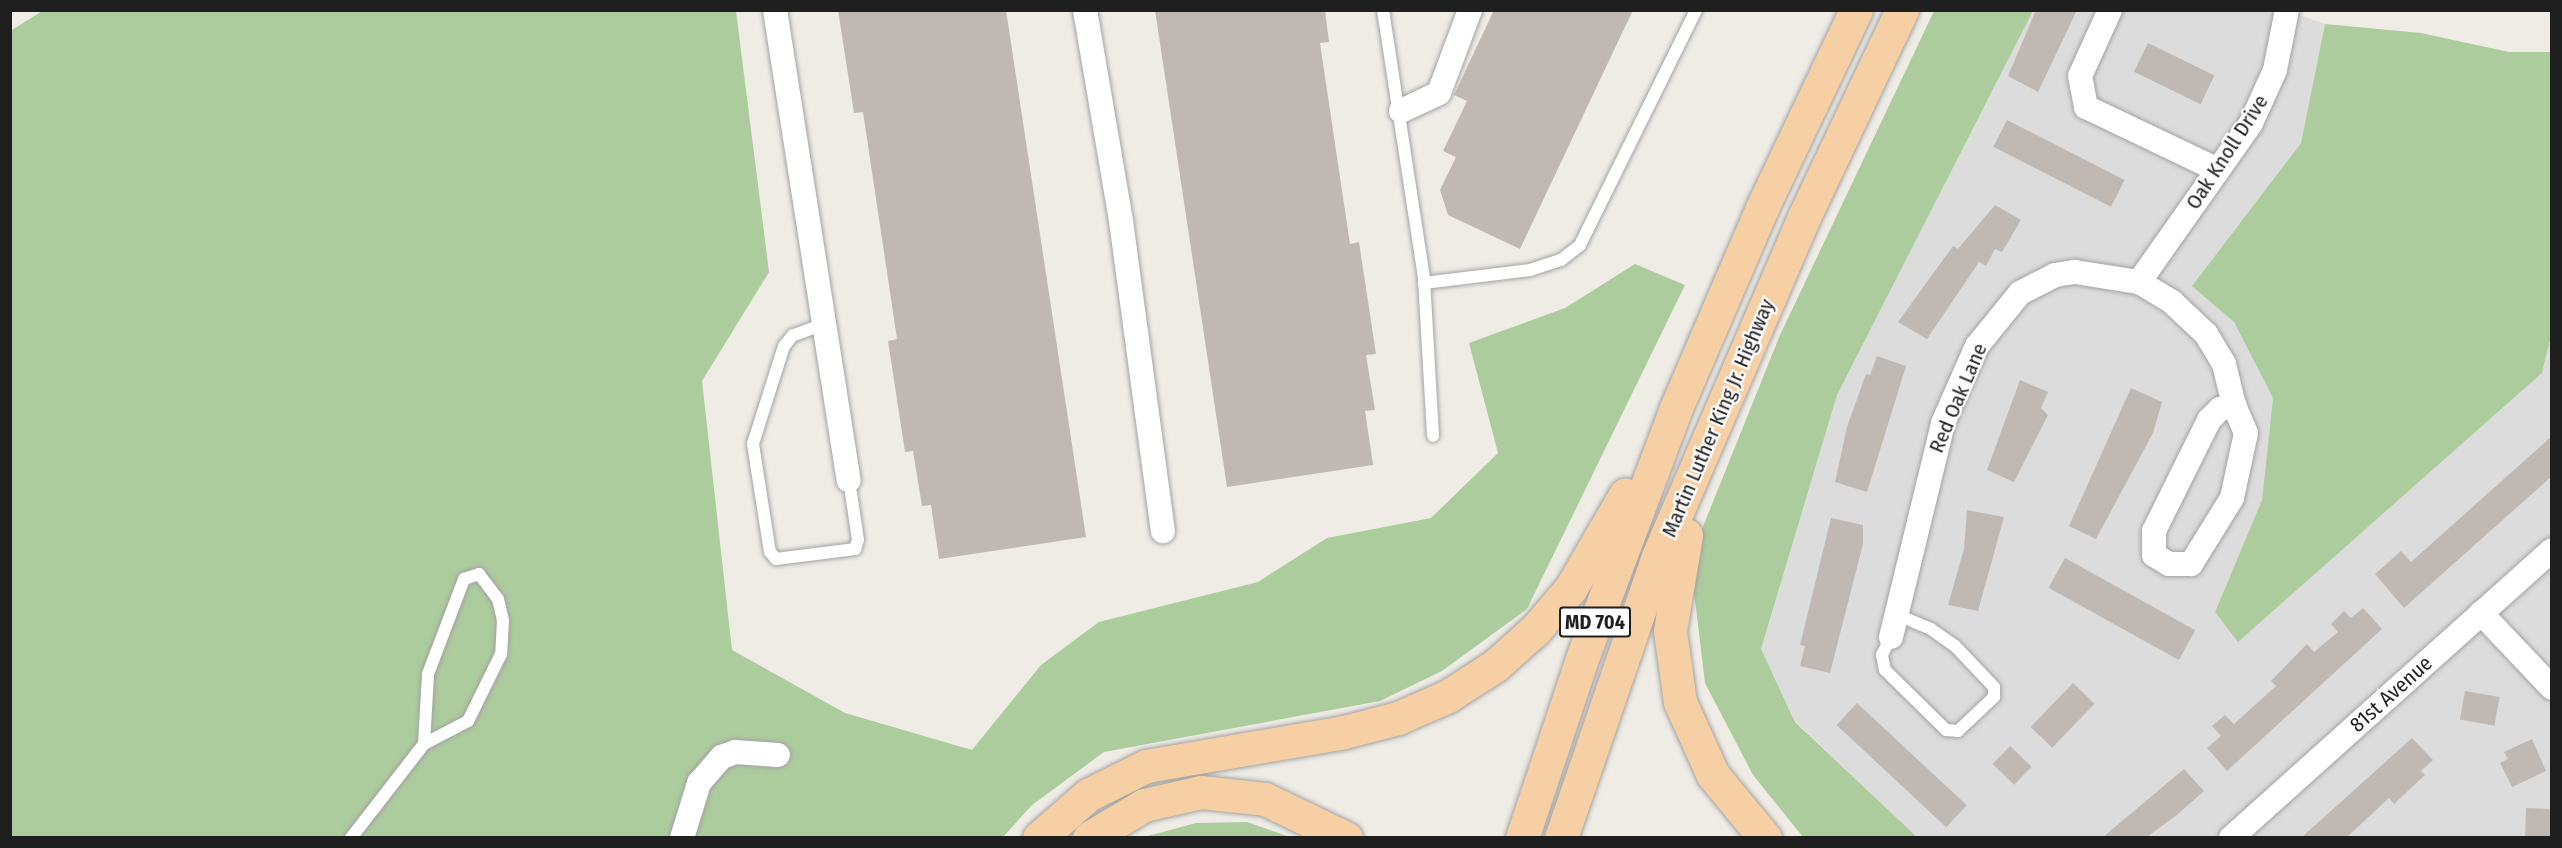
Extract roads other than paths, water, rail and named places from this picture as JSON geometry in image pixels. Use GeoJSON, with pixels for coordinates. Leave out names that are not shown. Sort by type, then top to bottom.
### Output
{"type":"FeatureCollection","features":[{"type":"Feature","properties":{"kind":"main road","name":"Martin Luther King Jr. Highway"},"geometry":{"type":"LineString","coordinates":[[1522,837],[1584,653],[1676,408],[1762,208],[1856,10]]}},
{"type":"Feature","properties":{"kind":"main road","name":"Martin Luther King Jr. Highway"},"geometry":{"type":"LineString","coordinates":[[1561,837],[1658,556],[1809,207],[1902,10]]}},
{"type":"Feature","properties":{"kind":"main road"},"geometry":{"type":"LineString","coordinates":[[1039,837],[1088,795],[1146,766],[1374,725],[1423,708],[1471,682],[1530,635],[1571,588],[1676,408]]}},
{"type":"Feature","properties":{"kind":"main road"},"geometry":{"type":"LineString","coordinates":[[1718,419],[1676,576],[1671,658],[1680,702],[1705,760],[1734,804],[1765,837]]}},
{"type":"Feature","properties":{"kind":"main road"},"geometry":{"type":"LineString","coordinates":[[1089,837],[1144,805],[1201,792],[1265,799],[1346,837]]}},
{"type":"Feature","properties":{"kind":"street"},"geometry":{"type":"LineString","coordinates":[[775,10],[849,480]]}},
{"type":"Feature","properties":{"kind":"street"},"geometry":{"type":"LineString","coordinates":[[1085,10],[1121,221],[1163,531]]}},
{"type":"Feature","properties":{"kind":"street"},"geometry":{"type":"LineString","coordinates":[[1401,111],[1439,93],[1470,10]]}},
{"type":"Feature","properties":{"kind":"street"},"geometry":{"type":"LineString","coordinates":[[2110,10],[2080,76],[2086,107],[2218,170]]}},
{"type":"Feature","properties":{"kind":"street","name":"Oak Knoll Drive"},"geometry":{"type":"LineString","coordinates":[[2139,282],[2251,123],[2270,86],[2287,10]]}},
{"type":"Feature","properties":{"kind":"street","name":"Red Oak Lane"},"geometry":{"type":"LineString","coordinates":[[1893,626],[1943,423],[1988,329],[2020,293],[2055,275],[2093,272],[2139,282],[2172,302],[2206,334],[2224,364],[2234,405],[2246,433],[2232,498],[2192,564],[2169,564],[2154,555],[2154,531],[2209,420],[2220,409],[2234,405]]}},
{"type":"Feature","properties":{"kind":"street","name":"81st Avenue"},"geometry":{"type":"LineString","coordinates":[[2231,837],[2552,550]]}},
{"type":"Feature","properties":{"kind":"street"},"geometry":{"type":"LineString","coordinates":[[2481,613],[2552,688]]}},
{"type":"Feature","properties":{"kind":"street"},"geometry":{"type":"LineString","coordinates":[[682,837],[699,783],[722,757],[735,752],[778,755]]}},
{"type":"Feature","properties":{"kind":"lane"},"geometry":{"type":"LineString","coordinates":[[1383,10],[1401,111],[1424,284],[1433,436]]}},
{"type":"Feature","properties":{"kind":"lane"},"geometry":{"type":"LineString","coordinates":[[1424,284],[1530,270],[1561,260],[1580,245],[1696,10]]}},
{"type":"Feature","properties":{"kind":"lane"},"geometry":{"type":"LineString","coordinates":[[824,324],[793,335],[784,346],[753,444],[770,552],[776,559],[855,549],[858,540],[849,480]]}},
{"type":"Feature","properties":{"kind":"lane"},"geometry":{"type":"LineString","coordinates":[[351,837],[424,744],[468,721],[501,654],[501,609],[479,574],[464,579],[428,674],[424,744]]}},
{"type":"Feature","properties":{"kind":"lane"},"geometry":{"type":"LineString","coordinates":[[1893,626],[1931,629],[1955,646],[1994,687],[1995,697],[1958,731],[1946,730],[1885,670],[1882,655],[1893,626]]}}]}
